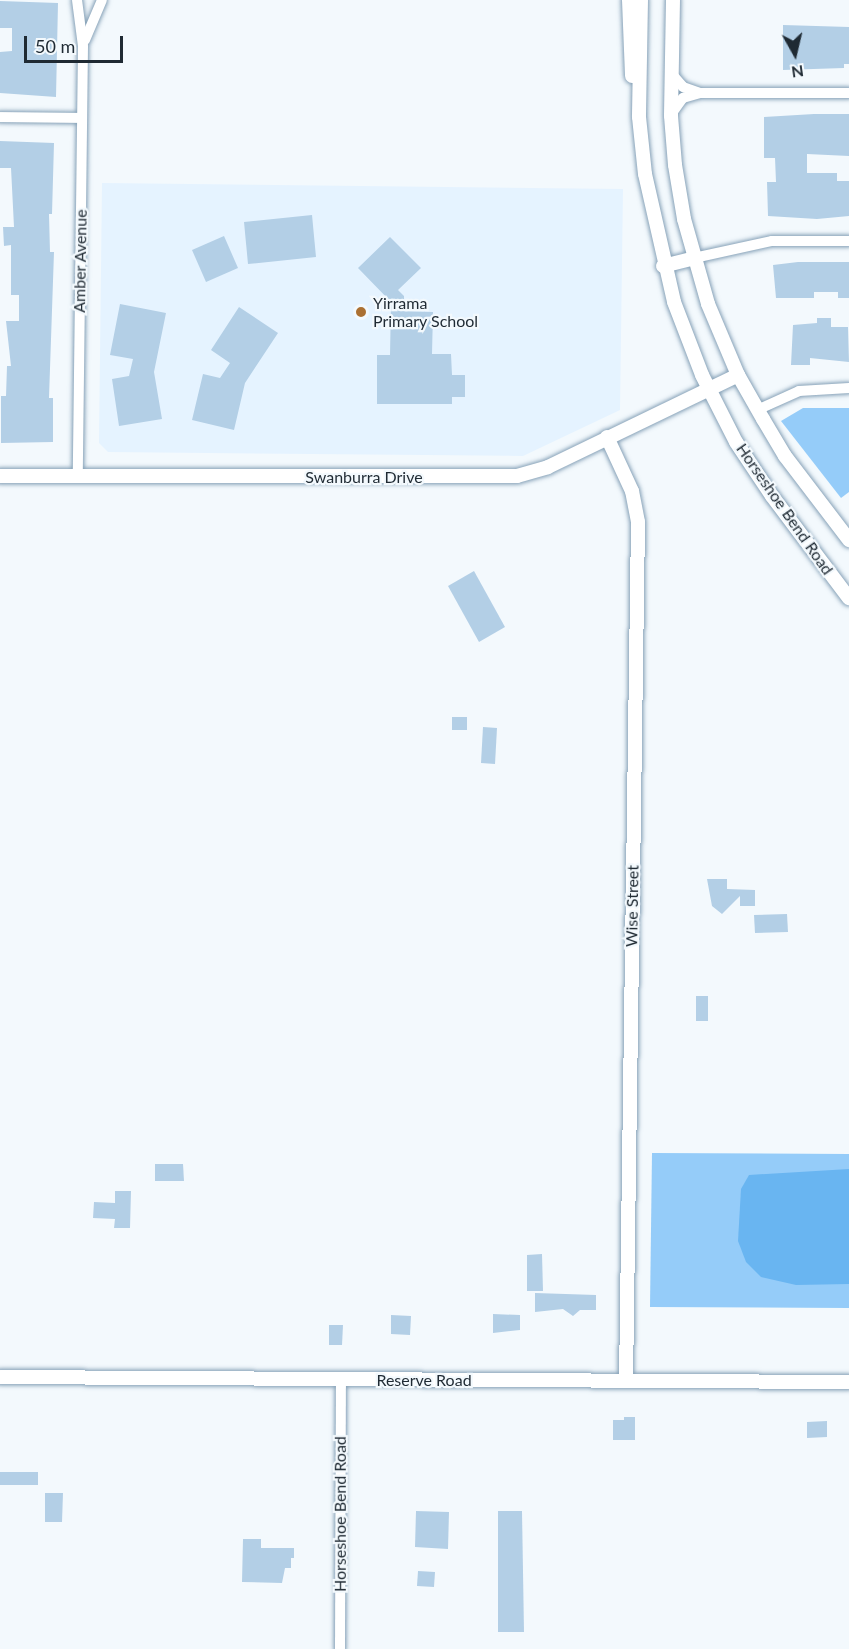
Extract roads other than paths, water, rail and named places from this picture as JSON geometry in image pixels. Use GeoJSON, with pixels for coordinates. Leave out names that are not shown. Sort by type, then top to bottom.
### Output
{"type":"FeatureCollection","features":[{"type":"Feature","properties":{"kind":"street","name":"Amber Avenue"},"geometry":{"type":"LineString","coordinates":[[77,0],[83,46],[78,476]]}},
{"type":"Feature","properties":{"kind":"street","name":"Amber Avenue"},"geometry":{"type":"LineString","coordinates":[[83,46],[102,0]]}},
{"type":"Feature","properties":{"kind":"street"},"geometry":{"type":"LineString","coordinates":[[629,0],[630,57],[639,117]]}},
{"type":"Feature","properties":{"kind":"street","name":"Horseshoe Bend Road"},"geometry":{"type":"LineString","coordinates":[[641,0],[639,117],[649,200],[663,266],[709,389],[771,496],[849,598]]}},
{"type":"Feature","properties":{"kind":"street","name":"Horseshoe Bend Road"},"geometry":{"type":"LineString","coordinates":[[673,0],[671,115],[680,198],[694,258],[714,321],[738,375],[785,456],[849,540]]}},
{"type":"Feature","properties":{"kind":"street"},"geometry":{"type":"LineString","coordinates":[[671,73],[683,87],[700,93]]}},
{"type":"Feature","properties":{"kind":"street"},"geometry":{"type":"LineString","coordinates":[[671,115],[683,98],[700,93],[849,93]]}},
{"type":"Feature","properties":{"kind":"street"},"geometry":{"type":"LineString","coordinates":[[0,117],[82,118]]}},
{"type":"Feature","properties":{"kind":"street"},"geometry":{"type":"LineString","coordinates":[[663,266],[778,240],[849,241]]}},
{"type":"Feature","properties":{"kind":"street","name":"Swanburra Drive"},"geometry":{"type":"LineString","coordinates":[[0,476],[517,476],[548,466],[738,375]]}},
{"type":"Feature","properties":{"kind":"street"},"geometry":{"type":"LineString","coordinates":[[758,410],[799,391],[849,388]]}},
{"type":"Feature","properties":{"kind":"street","name":"Wise Street"},"geometry":{"type":"LineString","coordinates":[[607,437],[632,492],[638,522],[626,1380]]}},
{"type":"Feature","properties":{"kind":"street","name":"Reserve Road"},"geometry":{"type":"LineString","coordinates":[[0,1377],[849,1382]]}},
{"type":"Feature","properties":{"kind":"street","name":"Horseshoe Bend Road"},"geometry":{"type":"LineString","coordinates":[[340,1649],[341,1379]]}},
{"type":"Feature","properties":{"kind":"place","name":"Yirrama Primary School"},"geometry":{"type":"Point","coordinates":[361,312]}}]}
